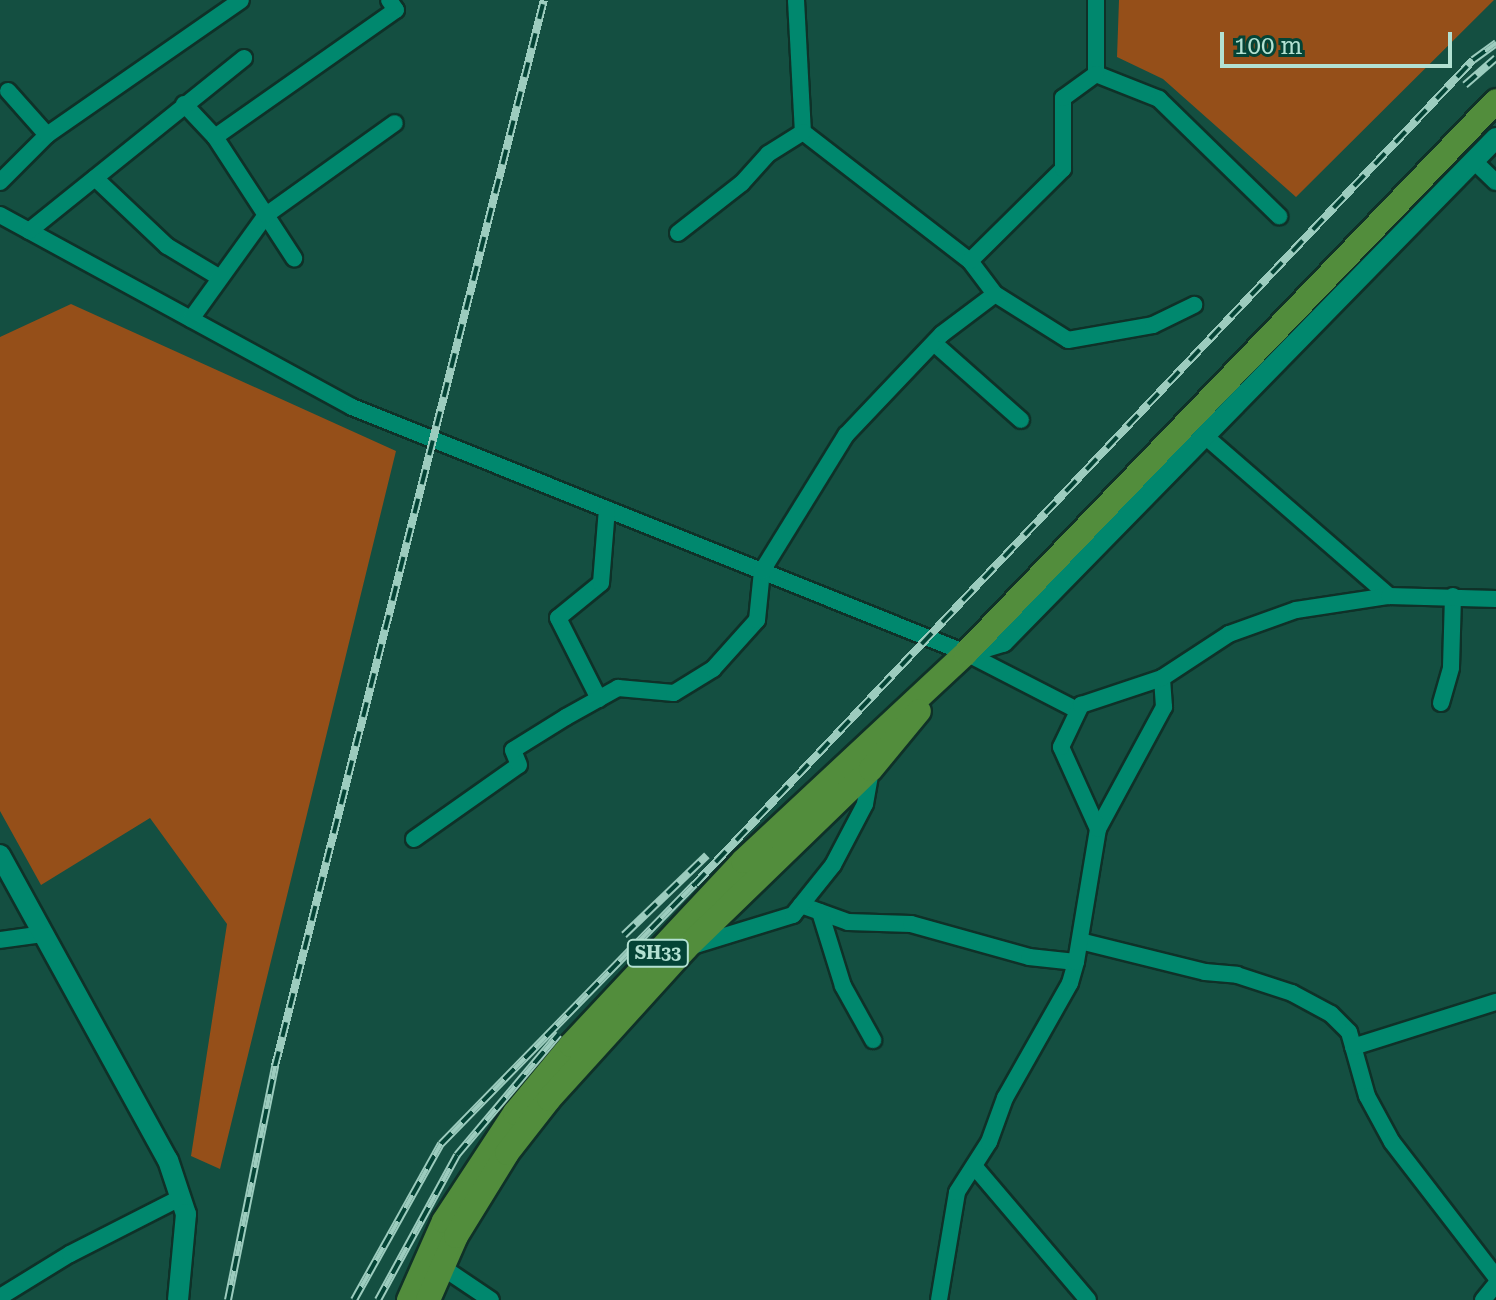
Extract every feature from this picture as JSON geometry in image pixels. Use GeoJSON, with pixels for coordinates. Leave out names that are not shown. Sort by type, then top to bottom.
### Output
{"type":"FeatureCollection","features":[{"type":"Feature","properties":{"kind":"main road"},"geometry":{"type":"LineString","coordinates":[[966,653],[1496,101]]}},
{"type":"Feature","properties":{"kind":"main road","name":"SH33"},"geometry":{"type":"LineString","coordinates":[[428,1300],[442,1267],[507,1153],[582,1061],[686,948],[871,769],[966,653]]}},
{"type":"Feature","properties":{"kind":"main road","name":"SH33"},"geometry":{"type":"LineString","coordinates":[[409,1300],[444,1221],[515,1113],[571,1045],[743,861],[966,653]]}},
{"type":"Feature","properties":{"kind":"street"},"geometry":{"type":"LineString","coordinates":[[0,182],[47,135],[241,0]]}},
{"type":"Feature","properties":{"kind":"street"},"geometry":{"type":"LineString","coordinates":[[215,137],[396,10],[389,0]]}},
{"type":"Feature","properties":{"kind":"street"},"geometry":{"type":"LineString","coordinates":[[796,0],[803,132],[970,261],[995,294],[1068,340],[1153,325],[1194,305]]}},
{"type":"Feature","properties":{"kind":"street"},"geometry":{"type":"LineString","coordinates":[[1096,0],[1096,74]]}},
{"type":"Feature","properties":{"kind":"street"},"geometry":{"type":"LineString","coordinates":[[29,231],[244,58]]}},
{"type":"Feature","properties":{"kind":"street"},"geometry":{"type":"LineString","coordinates":[[970,261],[1063,169],[1063,98],[1096,74]]}},
{"type":"Feature","properties":{"kind":"street"},"geometry":{"type":"LineString","coordinates":[[1096,74],[1159,99],[1279,216]]}},
{"type":"Feature","properties":{"kind":"street"},"geometry":{"type":"LineString","coordinates":[[8,91],[47,135]]}},
{"type":"Feature","properties":{"kind":"street"},"geometry":{"type":"LineString","coordinates":[[184,104],[215,137],[294,258]]}},
{"type":"Feature","properties":{"kind":"street"},"geometry":{"type":"LineString","coordinates":[[191,319],[217,276],[266,215],[395,123]]}},
{"type":"Feature","properties":{"kind":"street"},"geometry":{"type":"LineString","coordinates":[[678,233],[742,183],[768,154],[803,132]]}},
{"type":"Feature","properties":{"kind":"street"},"geometry":{"type":"LineString","coordinates":[[966,653],[1003,642],[1496,138]]}},
{"type":"Feature","properties":{"kind":"street"},"geometry":{"type":"LineString","coordinates":[[1474,161],[1496,182]]}},
{"type":"Feature","properties":{"kind":"street"},"geometry":{"type":"LineString","coordinates":[[95,178],[167,246],[217,276]]}},
{"type":"Feature","properties":{"kind":"street"},"geometry":{"type":"LineString","coordinates":[[0,215],[352,407],[966,653],[1077,710]]}},
{"type":"Feature","properties":{"kind":"street"},"geometry":{"type":"LineString","coordinates":[[414,839],[519,765],[513,750],[618,688],[674,693],[713,669],[757,620],[762,571],[846,435],[934,343],[995,294]]}},
{"type":"Feature","properties":{"kind":"street"},"geometry":{"type":"LineString","coordinates":[[934,343],[1021,420]]}},
{"type":"Feature","properties":{"kind":"street"},"geometry":{"type":"LineString","coordinates":[[1205,436],[1389,596]]}},
{"type":"Feature","properties":{"kind":"street"},"geometry":{"type":"LineString","coordinates":[[599,699],[558,618],[601,583],[607,509]]}},
{"type":"Feature","properties":{"kind":"street"},"geometry":{"type":"LineString","coordinates":[[1098,829],[1061,747],[1077,710],[1143,680],[1162,678],[1229,634],[1296,610],[1389,596],[1496,599]]}},
{"type":"Feature","properties":{"kind":"street"},"geometry":{"type":"LineString","coordinates":[[1441,703],[1451,667],[1453,596]]}},
{"type":"Feature","properties":{"kind":"street"},"geometry":{"type":"LineString","coordinates":[[939,1300],[957,1192],[974,1166],[1005,1098],[1070,983],[1098,829],[1164,707],[1162,678]]}},
{"type":"Feature","properties":{"kind":"street"},"geometry":{"type":"LineString","coordinates":[[686,948],[793,915],[833,865],[859,816],[871,769]]}},
{"type":"Feature","properties":{"kind":"street"},"geometry":{"type":"LineString","coordinates":[[0,855],[168,1160],[186,1214],[178,1300]]}},
{"type":"Feature","properties":{"kind":"street"},"geometry":{"type":"LineString","coordinates":[[801,905],[848,922],[911,924],[1029,957],[1076,962]]}},
{"type":"Feature","properties":{"kind":"street"},"geometry":{"type":"LineString","coordinates":[[820,912],[843,986],[873,1040]]}},
{"type":"Feature","properties":{"kind":"street"},"geometry":{"type":"LineString","coordinates":[[0,940],[44,934]]}},
{"type":"Feature","properties":{"kind":"street"},"geometry":{"type":"LineString","coordinates":[[1080,941],[1205,972],[1237,975],[1292,993],[1331,1014],[1349,1032],[1367,1096],[1392,1142],[1496,1277]]}},
{"type":"Feature","properties":{"kind":"street"},"geometry":{"type":"LineString","coordinates":[[1353,1047],[1496,1002]]}},
{"type":"Feature","properties":{"kind":"street"},"geometry":{"type":"LineString","coordinates":[[974,1166],[1088,1300]]}},
{"type":"Feature","properties":{"kind":"street"},"geometry":{"type":"LineString","coordinates":[[0,1297],[70,1254],[180,1198]]}},
{"type":"Feature","properties":{"kind":"street"},"geometry":{"type":"LineString","coordinates":[[442,1267],[491,1300]]}},
{"type":"Feature","properties":{"kind":"street"},"geometry":{"type":"LineString","coordinates":[[1483,1300],[1496,1284]]}},
{"type":"Feature","properties":{"kind":"shaded area"},"geometry":{"type":"Polygon","coordinates":[[[1119,0],[1494,0],[1296,197],[1163,79],[1117,57],[1119,0]]]}},
{"type":"Feature","properties":{"kind":"shaded area"},"geometry":{"type":"Polygon","coordinates":[[[71,304],[396,451],[220,1169],[191,1156],[227,924],[150,818],[41,885],[0,811],[0,337],[71,304]]]}},
{"type":"Feature","properties":{"kind":"railway"},"geometry":{"type":"LineString","coordinates":[[228,1300],[275,1066],[544,0]]}},
{"type":"Feature","properties":{"kind":"railway"},"geometry":{"type":"LineString","coordinates":[[354,1300],[441,1144],[695,884],[1473,60],[1496,43]]}},
{"type":"Feature","properties":{"kind":"railway"},"geometry":{"type":"LineString","coordinates":[[1465,85],[1496,58]]}},
{"type":"Feature","properties":{"kind":"railway"},"geometry":{"type":"LineString","coordinates":[[624,935],[707,855]]}},
{"type":"Feature","properties":{"kind":"railway"},"geometry":{"type":"LineString","coordinates":[[378,1300],[457,1155],[559,1034]]}}]}
